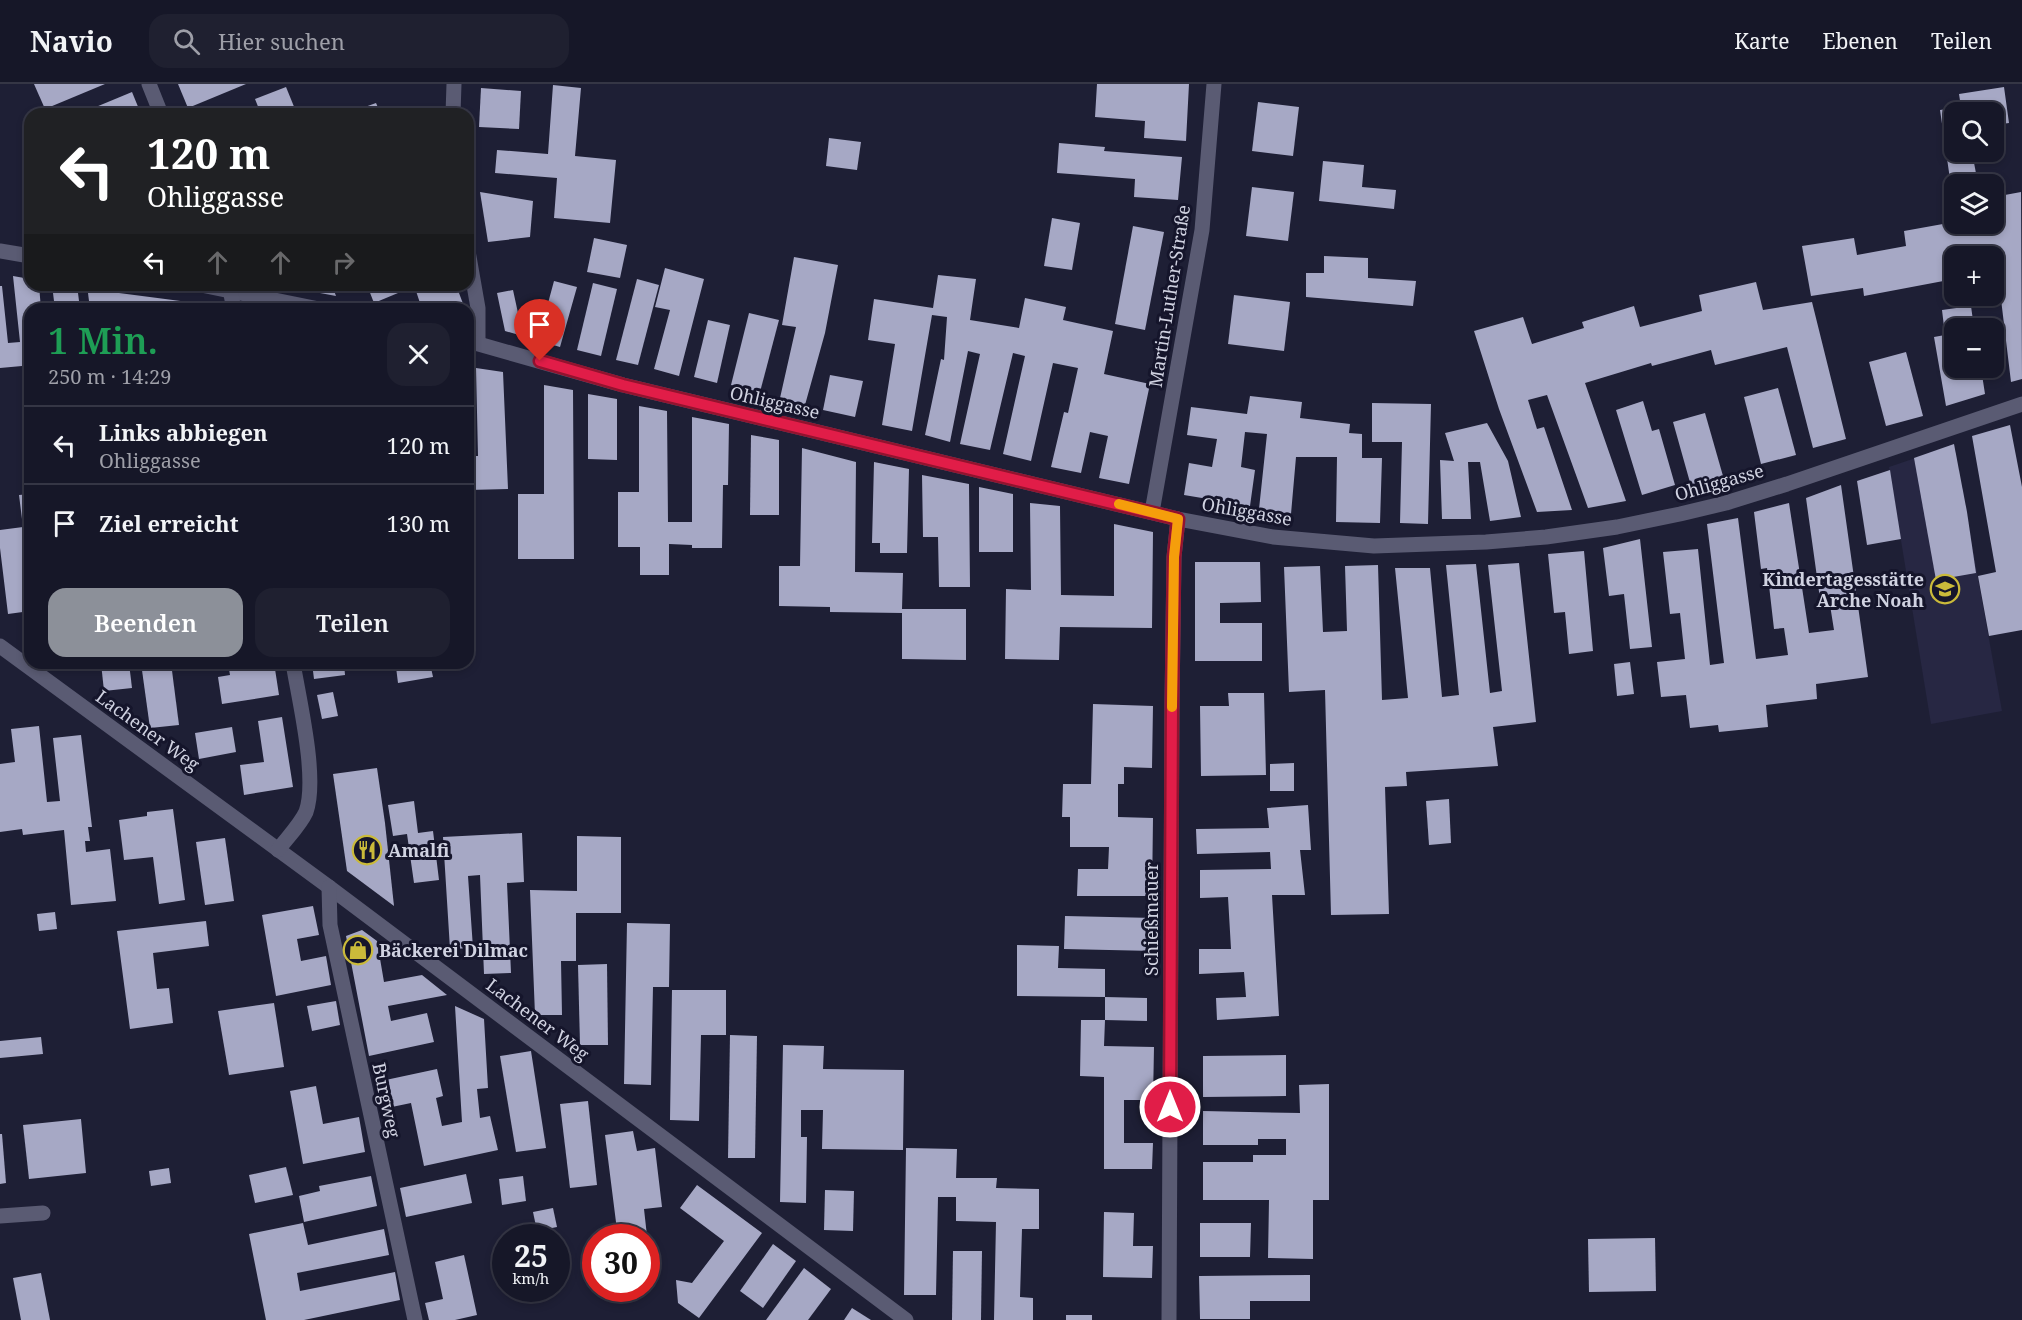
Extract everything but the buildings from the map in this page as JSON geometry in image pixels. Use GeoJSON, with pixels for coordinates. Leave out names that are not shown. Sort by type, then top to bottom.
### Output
{"type":"FeatureCollection","features":[{"type":"Feature","properties":{"kind":"street"},"geometry":{"type":"LineString","coordinates":[[149,84],[159,108]]}},
{"type":"Feature","properties":{"kind":"street"},"geometry":{"type":"LineString","coordinates":[[453,108],[454,84]]}},
{"type":"Feature","properties":{"kind":"street","name":"Martin-Luther-Straße"},"geometry":{"type":"LineString","coordinates":[[1152,512],[1202,230],[1214,84]]}},
{"type":"Feature","properties":{"kind":"street"},"geometry":{"type":"LineString","coordinates":[[0,251],[24,255]]}},
{"type":"Feature","properties":{"kind":"street"},"geometry":{"type":"LineString","coordinates":[[474,285],[478,308],[474,335]]}},
{"type":"Feature","properties":{"kind":"street"},"geometry":{"type":"LineString","coordinates":[[246,291],[295,303]]}},
{"type":"Feature","properties":{"kind":"street","name":"Ohliggasse"},"geometry":{"type":"LineString","coordinates":[[474,342],[623,385],[1178,519],[1273,537],[1374,546],[1486,542],[1546,537],[1617,527],[1726,503],[2022,404]]}},
{"type":"Feature","properties":{"kind":"street","name":"Schießmauer"},"geometry":{"type":"LineString","coordinates":[[1169,1320],[1172,703],[1174,557],[1178,519]]}},
{"type":"Feature","properties":{"kind":"street","name":"Lachener Weg"},"geometry":{"type":"LineString","coordinates":[[0,646],[24,664]]}},
{"type":"Feature","properties":{"kind":"street","name":"Lachener Weg"},"geometry":{"type":"LineString","coordinates":[[31,669],[329,887],[906,1320]]}},
{"type":"Feature","properties":{"kind":"street"},"geometry":{"type":"LineString","coordinates":[[278,850],[305,814],[310,796],[310,775],[294,669]]}},
{"type":"Feature","properties":{"kind":"street","name":"Burgweg"},"geometry":{"type":"LineString","coordinates":[[329,887],[330,925],[415,1320]]}},
{"type":"Feature","properties":{"kind":"street"},"geometry":{"type":"LineString","coordinates":[[0,1216],[43,1213]]}},
{"type":"Feature","properties":{"kind":"shaded area","name":"Kindertagesstätte Arche Noah"},"geometry":{"type":"Polygon","coordinates":[[[1954,445],[2002,711],[1931,724],[1889,467],[1954,445]]]}},
{"type":"Feature","properties":{"kind":"slow traffic"},"geometry":{"type":"LineString","coordinates":[[1119,504],[1178,519],[1174,557],[1172,707]]}},
{"type":"Feature","properties":{"kind":"place","name":"Kindertagesstätte Arche Noah"},"geometry":{"type":"Point","coordinates":[1945,589]}},
{"type":"Feature","properties":{"kind":"place","name":"Amalfi"},"geometry":{"type":"Point","coordinates":[367,850]}},
{"type":"Feature","properties":{"kind":"place","name":"Bäckerei Dilmac"},"geometry":{"type":"Point","coordinates":[358,950]}},
{"type":"Feature","properties":{"kind":"route"},"geometry":{"type":"LineString","coordinates":[[540,361],[623,385],[1178,519],[1174,557],[1172,703],[1170,1107]]}}]}
